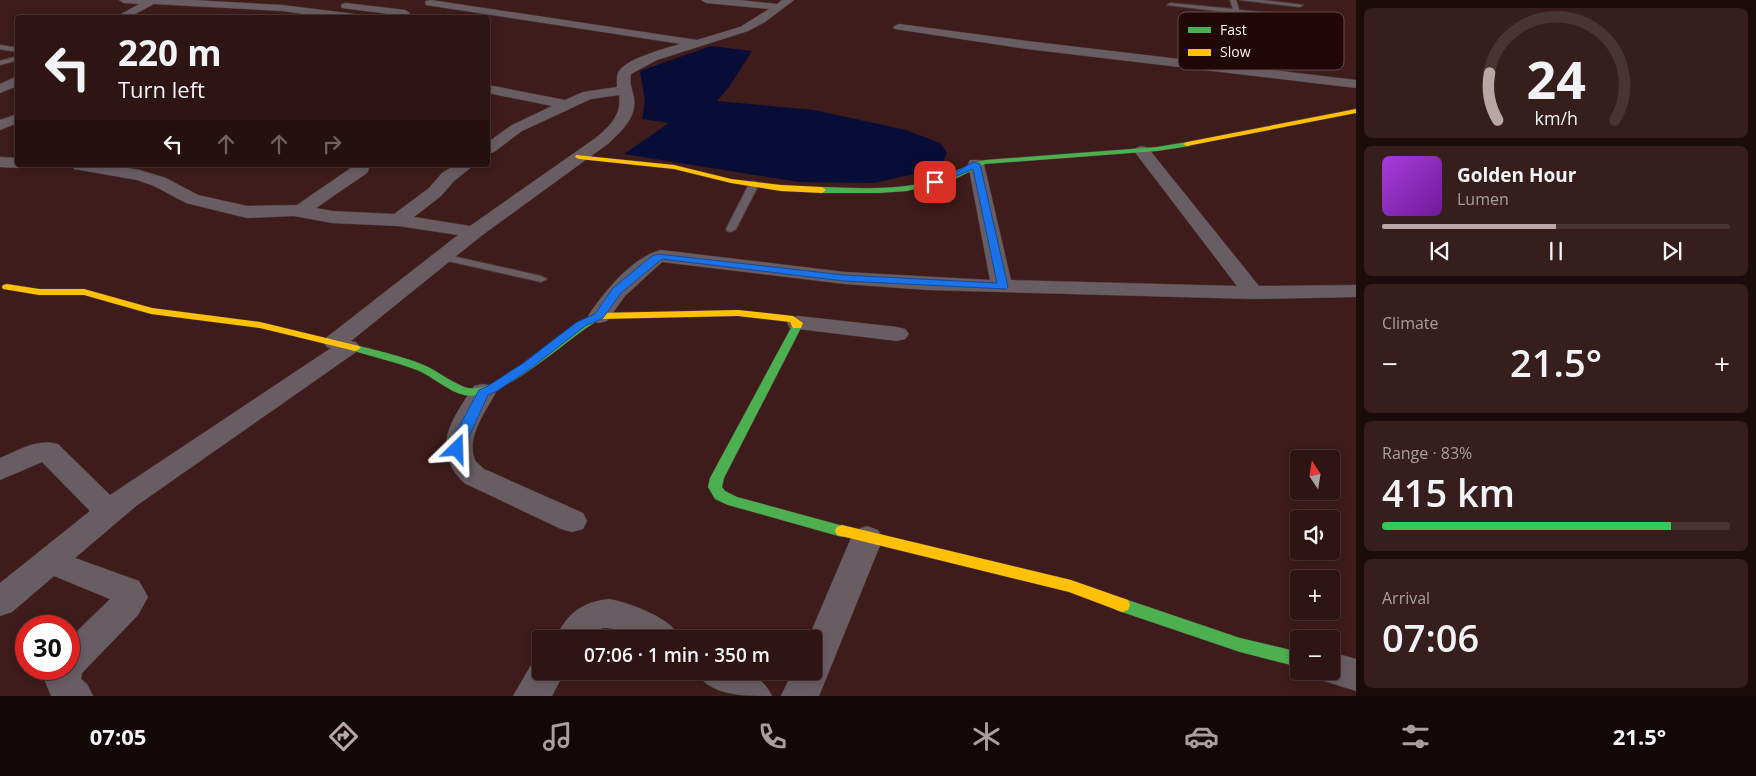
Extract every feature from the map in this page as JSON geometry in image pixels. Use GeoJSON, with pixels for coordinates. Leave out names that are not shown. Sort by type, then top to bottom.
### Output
{"type":"FeatureCollection","features":[{"type":"Feature","properties":{"kind":"street"},"geometry":{"type":"LineString","coordinates":[[124,0],[152,2],[181,1],[280,8],[302,6],[421,7],[496,12],[699,43]]}},
{"type":"Feature","properties":{"kind":"street"},"geometry":{"type":"LineString","coordinates":[[340,6],[355,0]]}},
{"type":"Feature","properties":{"kind":"street"},"geometry":{"type":"LineString","coordinates":[[706,0],[784,3]]}},
{"type":"Feature","properties":{"kind":"street"},"geometry":{"type":"LineString","coordinates":[[125,15],[152,2]]}},
{"type":"Feature","properties":{"kind":"street"},"geometry":{"type":"LineString","coordinates":[[0,602],[108,512],[342,345],[474,232],[525,194],[604,140],[618,126],[627,106],[623,76],[633,67],[653,58],[744,29],[765,18],[784,3]]}},
{"type":"Feature","properties":{"kind":"street"},"geometry":{"type":"LineString","coordinates":[[496,12],[514,4]]}},
{"type":"Feature","properties":{"kind":"street"},"geometry":{"type":"LineString","coordinates":[[280,8],[302,6],[347,15]]}},
{"type":"Feature","properties":{"kind":"street"},"geometry":{"type":"LineString","coordinates":[[401,15],[421,7]]}},
{"type":"Feature","properties":{"kind":"street"},"geometry":{"type":"LineString","coordinates":[[898,27],[1027,45],[1178,62]]}},
{"type":"Feature","properties":{"kind":"street"},"geometry":{"type":"LineString","coordinates":[[1245,70],[1356,84]]}},
{"type":"Feature","properties":{"kind":"street"},"geometry":{"type":"LineString","coordinates":[[0,89],[15,82]]}},
{"type":"Feature","properties":{"kind":"street"},"geometry":{"type":"LineString","coordinates":[[490,89],[567,105]]}},
{"type":"Feature","properties":{"kind":"street"},"geometry":{"type":"LineString","coordinates":[[490,147],[504,136],[592,94],[624,90]]}},
{"type":"Feature","properties":{"kind":"street"},"geometry":{"type":"LineString","coordinates":[[579,157],[674,167],[718,179],[794,189],[893,192],[943,180],[976,164],[1142,151],[1222,139],[1356,111]]}},
{"type":"Feature","properties":{"kind":"street"},"geometry":{"type":"LineString","coordinates":[[0,125],[15,119]]}},
{"type":"Feature","properties":{"kind":"street"},"geometry":{"type":"LineString","coordinates":[[490,133],[504,136]]}},
{"type":"Feature","properties":{"kind":"street"},"geometry":{"type":"LineString","coordinates":[[1142,151],[1253,293]]}},
{"type":"Feature","properties":{"kind":"street"},"geometry":{"type":"LineString","coordinates":[[0,162],[15,163]]}},
{"type":"Feature","properties":{"kind":"street"},"geometry":{"type":"LineString","coordinates":[[976,164],[1002,287]]}},
{"type":"Feature","properties":{"kind":"street"},"geometry":{"type":"LineString","coordinates":[[92,167],[140,175],[160,182],[192,199],[247,212],[300,211],[332,216],[398,220],[474,232]]}},
{"type":"Feature","properties":{"kind":"street"},"geometry":{"type":"LineString","coordinates":[[398,220],[435,192],[448,177],[463,167]]}},
{"type":"Feature","properties":{"kind":"street"},"geometry":{"type":"LineString","coordinates":[[300,211],[361,169]]}},
{"type":"Feature","properties":{"kind":"street"},"geometry":{"type":"LineString","coordinates":[[599,316],[617,290],[655,258],[662,256],[844,278],[1002,287],[1253,293],[1356,291]]}},
{"type":"Feature","properties":{"kind":"street"},"geometry":{"type":"LineString","coordinates":[[7,287],[39,292],[84,292],[151,311],[260,325],[342,345],[422,368],[466,392],[483,392],[493,388],[526,367],[581,324],[599,316],[756,314],[784,317],[798,323],[897,334]]}},
{"type":"Feature","properties":{"kind":"street"},"geometry":{"type":"LineString","coordinates":[[798,323],[717,478],[715,487],[720,495],[867,538],[1070,586],[1171,622],[1248,647],[1290,658]]}},
{"type":"Feature","properties":{"kind":"street"},"geometry":{"type":"LineString","coordinates":[[483,392],[460,438],[457,449],[458,458],[465,470],[474,476],[572,521]]}},
{"type":"Feature","properties":{"kind":"street"},"geometry":{"type":"LineString","coordinates":[[0,470],[36,453],[48,451],[82,483],[108,512]]}},
{"type":"Feature","properties":{"kind":"street"},"geometry":{"type":"LineString","coordinates":[[822,646],[867,538]]}},
{"type":"Feature","properties":{"kind":"street"},"geometry":{"type":"LineString","coordinates":[[50,561],[128,591],[132,597],[80,651]]}},
{"type":"Feature","properties":{"kind":"street"},"geometry":{"type":"LineString","coordinates":[[579,630],[588,619],[601,614],[617,614],[630,619],[647,630]]}},
{"type":"Feature","properties":{"kind":"street"},"geometry":{"type":"LineString","coordinates":[[1340,671],[1356,675]]}},
{"type":"Feature","properties":{"kind":"street"},"geometry":{"type":"LineString","coordinates":[[63,680],[64,688],[74,696]]}},
{"type":"Feature","properties":{"kind":"street"},"geometry":{"type":"LineString","coordinates":[[532,696],[542,680]]}},
{"type":"Feature","properties":{"kind":"street"},"geometry":{"type":"LineString","coordinates":[[728,680],[753,696]]}},
{"type":"Feature","properties":{"kind":"street"},"geometry":{"type":"LineString","coordinates":[[800,696],[807,680]]}},
{"type":"Feature","properties":{"kind":"lane"},"geometry":{"type":"LineString","coordinates":[[1170,5],[1237,12],[1233,0]]}},
{"type":"Feature","properties":{"kind":"lane"},"geometry":{"type":"LineString","coordinates":[[1243,0],[1300,5]]}},
{"type":"Feature","properties":{"kind":"lane"},"geometry":{"type":"LineString","coordinates":[[0,47],[15,50]]}},
{"type":"Feature","properties":{"kind":"lane"},"geometry":{"type":"LineString","coordinates":[[0,63],[15,59]]}},
{"type":"Feature","properties":{"kind":"lane"},"geometry":{"type":"LineString","coordinates":[[731,229],[754,184]]}},
{"type":"Feature","properties":{"kind":"lane"},"geometry":{"type":"LineString","coordinates":[[443,257],[541,279]]}},
{"type":"Feature","properties":{"kind":"shaded area"},"geometry":{"type":"Polygon","coordinates":[[[711,46],[752,51],[729,87],[717,101],[814,110],[906,130],[940,143],[947,153],[940,168],[874,183],[799,182],[624,154],[669,123],[642,119],[645,101],[640,71],[711,46]]]}},
{"type":"Feature","properties":{"kind":"traffic: fast"},"geometry":{"type":"LineString","coordinates":[[822,190],[851,191],[907,188],[922,186],[952,177],[985,162],[1157,149],[1187,144]]}},
{"type":"Feature","properties":{"kind":"traffic: fast"},"geometry":{"type":"LineString","coordinates":[[355,348],[422,368],[466,392],[482,391],[498,385],[515,375],[580,326],[595,318]]}},
{"type":"Feature","properties":{"kind":"traffic: fast"},"geometry":{"type":"LineString","coordinates":[[797,326],[717,478],[715,487],[720,495],[733,501],[842,531]]}},
{"type":"Feature","properties":{"kind":"traffic: fast"},"geometry":{"type":"LineString","coordinates":[[1122,605],[1240,645],[1290,658]]}},
{"type":"Feature","properties":{"kind":"traffic: slow"},"geometry":{"type":"LineString","coordinates":[[1187,144],[1356,111]]}},
{"type":"Feature","properties":{"kind":"traffic: slow"},"geometry":{"type":"LineString","coordinates":[[579,157],[674,167],[731,181],[781,188],[822,190]]}},
{"type":"Feature","properties":{"kind":"traffic: slow"},"geometry":{"type":"LineString","coordinates":[[7,287],[39,292],[84,292],[151,311],[260,325],[355,348]]}},
{"type":"Feature","properties":{"kind":"traffic: slow"},"geometry":{"type":"LineString","coordinates":[[595,318],[599,316],[738,313],[793,319],[798,323],[797,326]]}},
{"type":"Feature","properties":{"kind":"traffic: slow"},"geometry":{"type":"LineString","coordinates":[[842,531],[1071,586],[1122,605]]}},
{"type":"Feature","properties":{"kind":"route"},"geometry":{"type":"LineString","coordinates":[[457,449],[460,438],[483,392],[493,388],[526,367],[581,324],[599,316],[617,290],[655,258],[670,256],[742,267],[844,278],[1002,287],[976,164],[961,173],[935,182]]}}]}
